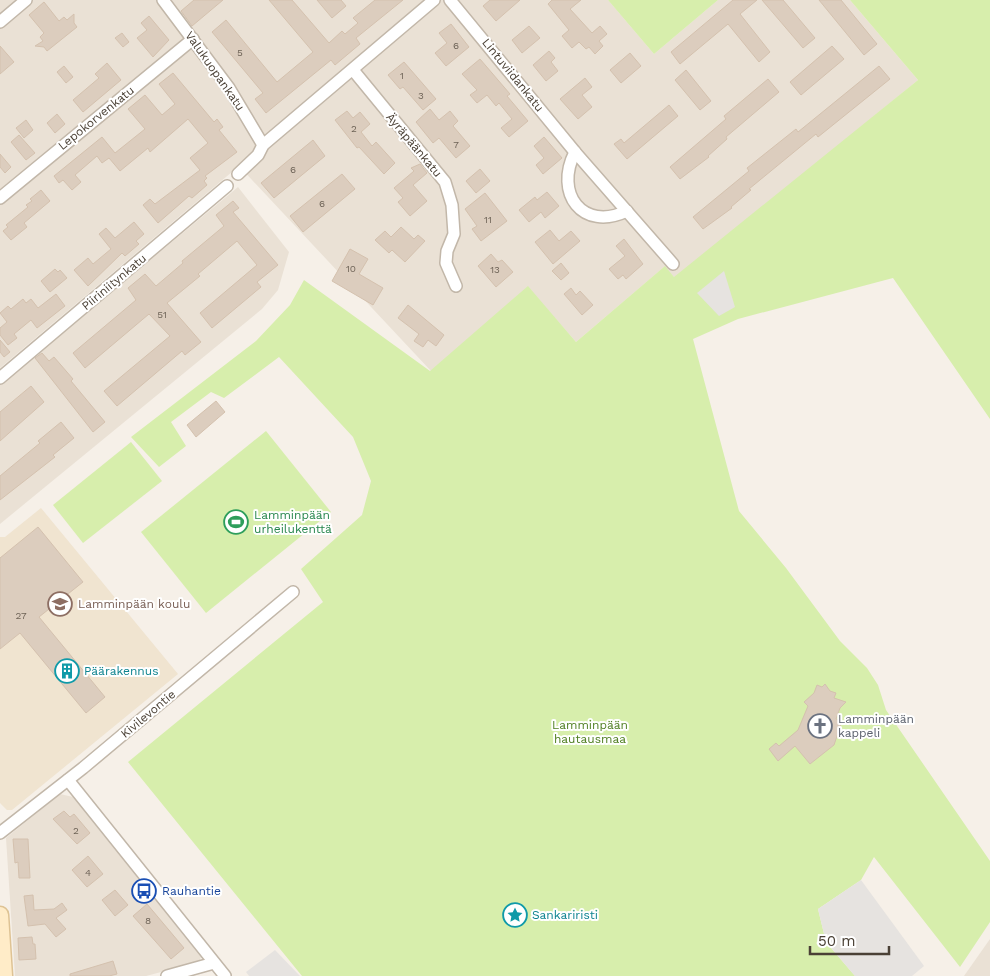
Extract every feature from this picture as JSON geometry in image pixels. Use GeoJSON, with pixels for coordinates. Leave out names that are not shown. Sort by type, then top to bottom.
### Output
{"type":"FeatureCollection","features":[{"type":"Feature","properties":{"kind":"street"},"geometry":{"type":"LineString","coordinates":[[0,22],[26,0]]}},
{"type":"Feature","properties":{"kind":"street","name":"Valukuopankatu"},"geometry":{"type":"LineString","coordinates":[[163,0],[229,88],[263,145]]}},
{"type":"Feature","properties":{"kind":"street"},"geometry":{"type":"LineString","coordinates":[[238,174],[258,155],[263,145],[434,0]]}},
{"type":"Feature","properties":{"kind":"street","name":"Lintuviidankatu"},"geometry":{"type":"LineString","coordinates":[[450,0],[575,152],[672,264]]}},
{"type":"Feature","properties":{"kind":"street","name":"Lepokorvenkatu"},"geometry":{"type":"LineString","coordinates":[[0,198],[193,39]]}},
{"type":"Feature","properties":{"kind":"street","name":"Äyräpäänkatu"},"geometry":{"type":"LineString","coordinates":[[353,70],[445,182],[449,190],[454,234],[447,252],[446,263],[456,286]]}},
{"type":"Feature","properties":{"kind":"street"},"geometry":{"type":"LineString","coordinates":[[575,152],[567,176],[569,191],[575,203],[592,217],[609,218],[627,211]]}},
{"type":"Feature","properties":{"kind":"street","name":"Piiriniitynkatu"},"geometry":{"type":"LineString","coordinates":[[0,378],[227,186]]}},
{"type":"Feature","properties":{"kind":"street","name":"Kivilevontie"},"geometry":{"type":"LineString","coordinates":[[0,833],[68,780],[293,592]]}},
{"type":"Feature","properties":{"kind":"street"},"geometry":{"type":"LineString","coordinates":[[68,780],[225,976]]}},
{"type":"Feature","properties":{"kind":"street"},"geometry":{"type":"LineString","coordinates":[[0,914],[4,976]]}},
{"type":"Feature","properties":{"kind":"street"},"geometry":{"type":"LineString","coordinates":[[167,976],[214,963]]}},
{"type":"Feature","properties":{"kind":"shaded area"},"geometry":{"type":"Polygon","coordinates":[[[0,0],[608,0],[654,54],[718,0],[850,0],[918,80],[676,279],[664,267],[576,342],[528,287],[431,371],[239,166],[0,368],[0,0]]]}},
{"type":"Feature","properties":{"kind":"shaded area"},"geometry":{"type":"Polygon","coordinates":[[[238,187],[289,252],[278,290],[262,309],[0,524],[0,385],[238,187]]]}},
{"type":"Feature","properties":{"kind":"shaded area"},"geometry":{"type":"Polygon","coordinates":[[[724,271],[735,307],[719,316],[697,293],[724,271]]]}},
{"type":"Feature","properties":{"kind":"shaded area","name":"Lamminpään koulu"},"geometry":{"type":"Polygon","coordinates":[[[41,508],[178,674],[12,810],[7,810],[0,803],[0,537],[5,537],[41,508]]]}},
{"type":"Feature","properties":{"kind":"shaded area"},"geometry":{"type":"Polygon","coordinates":[[[60,794],[73,797],[201,957],[199,962],[146,976],[15,976],[6,838],[60,794]]]}},
{"type":"Feature","properties":{"kind":"shaded area"},"geometry":{"type":"Polygon","coordinates":[[[861,880],[924,966],[912,976],[855,976],[826,942],[818,909],[861,880]]]}},
{"type":"Feature","properties":{"kind":"shaded area"},"geometry":{"type":"Polygon","coordinates":[[[990,939],[990,976],[964,976],[990,939]]]}},
{"type":"Feature","properties":{"kind":"shaded area"},"geometry":{"type":"Polygon","coordinates":[[[275,950],[300,976],[249,976],[246,972],[275,950]]]}},
{"type":"Feature","properties":{"kind":"green space"},"geometry":{"type":"Polygon","coordinates":[[[608,0],[718,0],[654,54],[608,0]]]}},
{"type":"Feature","properties":{"kind":"green space","name":"Lamminpään hautausmaa"},"geometry":{"type":"Polygon","coordinates":[[[850,0],[990,0],[990,419],[893,278],[738,319],[693,339],[739,511],[786,568],[840,641],[867,668],[878,685],[886,710],[990,861],[990,922],[960,967],[874,857],[861,880],[818,909],[826,942],[855,976],[302,976],[128,762],[323,602],[301,569],[362,515],[371,481],[353,437],[279,357],[224,398],[211,392],[171,422],[186,446],[159,467],[131,437],[256,341],[290,305],[304,280],[430,371],[528,286],[576,342],[665,266],[674,277],[918,80],[850,0]]]}},
{"type":"Feature","properties":{"kind":"green space","name":"Lamminpään urheilukenttä"},"geometry":{"type":"Polygon","coordinates":[[[266,431],[331,512],[206,613],[141,532],[266,431]]]}},
{"type":"Feature","properties":{"kind":"green space"},"geometry":{"type":"Polygon","coordinates":[[[131,442],[162,481],[83,543],[53,505],[131,442]]]}},
{"type":"Feature","properties":{"kind":"building"},"geometry":{"type":"Polygon","coordinates":[[[194,0],[223,0],[192,26],[181,11],[194,0]]]}},
{"type":"Feature","properties":{"kind":"building"},"geometry":{"type":"Polygon","coordinates":[[[269,0],[292,0],[329,43],[342,31],[345,34],[358,23],[353,18],[375,0],[403,0],[356,38],[360,44],[335,65],[331,60],[266,113],[255,99],[263,93],[212,32],[226,20],[277,82],[313,52],[269,0]]]}},
{"type":"Feature","properties":{"kind":"building"},"geometry":{"type":"Polygon","coordinates":[[[317,0],[341,0],[346,6],[332,18],[317,0]]]}},
{"type":"Feature","properties":{"kind":"building"},"geometry":{"type":"Polygon","coordinates":[[[490,0],[520,0],[496,21],[483,6],[490,0]]]}},
{"type":"Feature","properties":{"kind":"building"},"geometry":{"type":"Polygon","coordinates":[[[552,0],[581,0],[570,9],[592,33],[600,26],[607,34],[599,41],[603,46],[595,54],[589,47],[586,49],[579,42],[572,48],[562,36],[569,30],[548,4],[552,0]]]}},
{"type":"Feature","properties":{"kind":"building"},"geometry":{"type":"Polygon","coordinates":[[[733,0],[757,0],[740,14],[770,52],[759,62],[728,24],[680,64],[671,52],[733,0]]]}},
{"type":"Feature","properties":{"kind":"building"},"geometry":{"type":"Polygon","coordinates":[[[762,0],[783,0],[815,38],[803,48],[762,0]]]}},
{"type":"Feature","properties":{"kind":"building"},"geometry":{"type":"Polygon","coordinates":[[[819,0],[841,0],[877,44],[864,55],[819,0]]]}},
{"type":"Feature","properties":{"kind":"building"},"geometry":{"type":"Polygon","coordinates":[[[44,2],[59,21],[64,17],[67,20],[74,14],[74,23],[77,27],[47,51],[44,47],[35,46],[43,41],[40,37],[44,33],[29,15],[44,2]]]}},
{"type":"Feature","properties":{"kind":"building"},"geometry":{"type":"Polygon","coordinates":[[[149,16],[169,40],[153,57],[137,38],[147,30],[141,23],[149,16]]]}},
{"type":"Feature","properties":{"kind":"building"},"geometry":{"type":"Polygon","coordinates":[[[451,24],[469,47],[446,66],[435,53],[447,43],[439,33],[451,24]]]}},
{"type":"Feature","properties":{"kind":"building"},"geometry":{"type":"Polygon","coordinates":[[[529,26],[540,38],[522,53],[512,40],[529,26]]]}},
{"type":"Feature","properties":{"kind":"building"},"geometry":{"type":"Polygon","coordinates":[[[122,33],[129,42],[123,47],[115,38],[122,33]]]}},
{"type":"Feature","properties":{"kind":"building"},"geometry":{"type":"Polygon","coordinates":[[[0,46],[14,62],[0,74],[0,46]]]}},
{"type":"Feature","properties":{"kind":"building"},"geometry":{"type":"Polygon","coordinates":[[[832,46],[844,59],[801,95],[790,82],[832,46]]]}},
{"type":"Feature","properties":{"kind":"building"},"geometry":{"type":"Polygon","coordinates":[[[549,51],[555,58],[551,62],[558,71],[546,81],[533,65],[549,51]]]}},
{"type":"Feature","properties":{"kind":"building"},"geometry":{"type":"Polygon","coordinates":[[[630,53],[641,66],[621,83],[610,70],[630,53]]]}},
{"type":"Feature","properties":{"kind":"building"},"geometry":{"type":"Polygon","coordinates":[[[480,59],[510,94],[507,96],[528,121],[509,137],[501,128],[512,119],[499,103],[496,106],[487,95],[477,103],[470,95],[477,90],[462,74],[480,59]]]}},
{"type":"Feature","properties":{"kind":"building"},"geometry":{"type":"Polygon","coordinates":[[[404,62],[436,99],[423,110],[403,87],[400,89],[388,75],[404,62]]]}},
{"type":"Feature","properties":{"kind":"building"},"geometry":{"type":"Polygon","coordinates":[[[107,63],[121,80],[83,112],[73,100],[99,78],[95,74],[107,63]]]}},
{"type":"Feature","properties":{"kind":"building"},"geometry":{"type":"Polygon","coordinates":[[[64,66],[73,77],[66,83],[57,72],[64,66]]]}},
{"type":"Feature","properties":{"kind":"building"},"geometry":{"type":"Polygon","coordinates":[[[879,66],[890,79],[818,137],[816,134],[749,189],[751,190],[732,208],[703,229],[693,217],[749,171],[747,168],[796,129],[798,132],[879,66]]]}},
{"type":"Feature","properties":{"kind":"building"},"geometry":{"type":"Polygon","coordinates":[[[686,70],[711,101],[700,110],[675,80],[686,70]]]}},
{"type":"Feature","properties":{"kind":"building"},"geometry":{"type":"Polygon","coordinates":[[[173,73],[214,122],[217,119],[223,127],[219,130],[237,152],[205,176],[207,178],[204,181],[207,185],[192,198],[189,196],[158,223],[143,205],[150,199],[155,204],[200,170],[190,158],[208,143],[188,119],[150,152],[148,148],[120,171],[109,158],[102,163],[97,156],[75,175],[81,182],[72,190],[63,180],[59,183],[54,176],[102,137],[115,153],[145,129],[128,109],[145,95],[162,115],[175,104],[159,84],[173,73]]]}},
{"type":"Feature","properties":{"kind":"building"},"geometry":{"type":"Polygon","coordinates":[[[585,78],[592,87],[582,95],[592,107],[578,119],[560,99],[585,78]]]}},
{"type":"Feature","properties":{"kind":"building"},"geometry":{"type":"Polygon","coordinates":[[[768,79],[779,92],[726,137],[727,139],[709,157],[680,179],[670,167],[726,119],[724,116],[768,79]]]}},
{"type":"Feature","properties":{"kind":"building"},"geometry":{"type":"Polygon","coordinates":[[[669,105],[678,116],[627,159],[614,144],[621,139],[624,143],[669,105]]]}},
{"type":"Feature","properties":{"kind":"building"},"geometry":{"type":"Polygon","coordinates":[[[430,109],[439,120],[450,111],[458,121],[453,126],[470,146],[456,158],[439,138],[433,143],[416,122],[430,109]]]}},
{"type":"Feature","properties":{"kind":"building"},"geometry":{"type":"Polygon","coordinates":[[[347,111],[353,118],[360,112],[370,124],[361,132],[372,146],[376,142],[395,163],[384,174],[359,147],[357,148],[335,120],[347,111]]]}},
{"type":"Feature","properties":{"kind":"building"},"geometry":{"type":"Polygon","coordinates":[[[57,114],[65,124],[55,133],[47,123],[57,114]]]}},
{"type":"Feature","properties":{"kind":"building"},"geometry":{"type":"Polygon","coordinates":[[[26,120],[33,130],[24,138],[16,128],[26,120]]]}},
{"type":"Feature","properties":{"kind":"building"},"geometry":{"type":"Polygon","coordinates":[[[19,135],[35,153],[26,160],[11,142],[19,135]]]}},
{"type":"Feature","properties":{"kind":"building"},"geometry":{"type":"Polygon","coordinates":[[[544,137],[562,158],[543,174],[536,165],[544,158],[534,146],[544,137]]]}},
{"type":"Feature","properties":{"kind":"building"},"geometry":{"type":"Polygon","coordinates":[[[313,140],[325,156],[274,198],[261,183],[313,140]]]}},
{"type":"Feature","properties":{"kind":"building"},"geometry":{"type":"Polygon","coordinates":[[[0,154],[11,167],[5,173],[0,167],[0,154]]]}},
{"type":"Feature","properties":{"kind":"building"},"geometry":{"type":"Polygon","coordinates":[[[420,164],[427,173],[413,185],[427,201],[410,216],[398,202],[403,198],[394,188],[414,171],[411,168],[420,164]]]}},
{"type":"Feature","properties":{"kind":"building"},"geometry":{"type":"Polygon","coordinates":[[[480,169],[490,181],[476,193],[466,181],[480,169]]]}},
{"type":"Feature","properties":{"kind":"building"},"geometry":{"type":"Polygon","coordinates":[[[342,174],[355,189],[303,232],[290,216],[342,174]]]}},
{"type":"Feature","properties":{"kind":"building"},"geometry":{"type":"Polygon","coordinates":[[[41,190],[50,201],[24,223],[27,227],[11,240],[3,231],[8,227],[6,225],[28,207],[26,205],[32,201],[30,199],[41,190]]]}},
{"type":"Feature","properties":{"kind":"building"},"geometry":{"type":"Polygon","coordinates":[[[547,192],[559,206],[545,218],[541,212],[529,222],[519,210],[535,197],[537,200],[547,192]]]}},
{"type":"Feature","properties":{"kind":"building"},"geometry":{"type":"Polygon","coordinates":[[[485,193],[507,221],[481,241],[472,229],[477,226],[465,209],[485,193]]]}},
{"type":"Feature","properties":{"kind":"building"},"geometry":{"type":"Polygon","coordinates":[[[233,201],[239,208],[233,212],[278,265],[257,282],[261,287],[212,328],[200,313],[257,265],[237,241],[198,274],[200,276],[167,303],[201,342],[185,355],[182,351],[117,406],[104,391],[170,336],[149,314],[85,368],[73,353],[136,300],[128,288],[145,274],[156,286],[183,263],[182,261],[224,226],[216,215],[233,201]]]}},
{"type":"Feature","properties":{"kind":"building"},"geometry":{"type":"Polygon","coordinates":[[[134,222],[144,234],[136,241],[139,244],[125,256],[122,253],[88,286],[74,270],[88,258],[93,264],[111,249],[99,234],[106,228],[115,238],[134,222]]]}},
{"type":"Feature","properties":{"kind":"building"},"geometry":{"type":"Polygon","coordinates":[[[401,227],[414,239],[418,235],[425,241],[405,262],[392,250],[389,253],[375,240],[385,231],[391,237],[401,227]]]}},
{"type":"Feature","properties":{"kind":"building"},"geometry":{"type":"Polygon","coordinates":[[[550,230],[559,241],[571,231],[580,241],[553,264],[535,242],[550,230]]]}},
{"type":"Feature","properties":{"kind":"building"},"geometry":{"type":"Polygon","coordinates":[[[624,239],[643,264],[626,279],[623,275],[618,279],[609,269],[625,256],[616,246],[624,239]]]}},
{"type":"Feature","properties":{"kind":"building"},"geometry":{"type":"Polygon","coordinates":[[[350,249],[368,259],[359,274],[383,288],[373,305],[332,281],[350,249]]]}},
{"type":"Feature","properties":{"kind":"building"},"geometry":{"type":"Polygon","coordinates":[[[491,254],[498,262],[502,260],[513,272],[496,287],[478,266],[491,254]]]}},
{"type":"Feature","properties":{"kind":"building"},"geometry":{"type":"Polygon","coordinates":[[[561,263],[569,273],[561,280],[552,271],[561,263]]]}},
{"type":"Feature","properties":{"kind":"building"},"geometry":{"type":"Polygon","coordinates":[[[55,269],[58,272],[60,270],[67,278],[50,292],[41,281],[55,269]]]}},
{"type":"Feature","properties":{"kind":"building"},"geometry":{"type":"Polygon","coordinates":[[[571,288],[576,295],[580,291],[593,305],[582,315],[564,294],[571,288]]]}},
{"type":"Feature","properties":{"kind":"building"},"geometry":{"type":"Polygon","coordinates":[[[56,294],[65,306],[37,328],[31,320],[14,334],[17,338],[8,345],[0,335],[0,328],[7,322],[0,313],[8,306],[11,309],[23,299],[26,303],[31,299],[38,308],[56,294]]]}},
{"type":"Feature","properties":{"kind":"building"},"geometry":{"type":"Polygon","coordinates":[[[408,305],[444,335],[436,346],[428,340],[423,347],[414,341],[419,334],[398,318],[408,305]]]}},
{"type":"Feature","properties":{"kind":"building"},"geometry":{"type":"Polygon","coordinates":[[[0,340],[10,352],[4,357],[0,352],[0,340]]]}},
{"type":"Feature","properties":{"kind":"building"},"geometry":{"type":"Polygon","coordinates":[[[42,353],[49,361],[54,357],[105,422],[93,432],[35,358],[42,353]]]}},
{"type":"Feature","properties":{"kind":"building"},"geometry":{"type":"Polygon","coordinates":[[[31,386],[44,402],[0,441],[0,412],[31,386]]]}},
{"type":"Feature","properties":{"kind":"building"},"geometry":{"type":"Polygon","coordinates":[[[216,401],[225,412],[196,437],[187,425],[216,401]]]}},
{"type":"Feature","properties":{"kind":"building"},"geometry":{"type":"Polygon","coordinates":[[[61,422],[74,438],[53,455],[55,457],[0,500],[0,476],[40,443],[38,441],[61,422]]]}},
{"type":"Feature","properties":{"kind":"building"},"geometry":{"type":"Polygon","coordinates":[[[38,527],[83,582],[39,617],[105,697],[86,713],[20,633],[0,649],[0,558],[38,527]]]}},
{"type":"Feature","properties":{"kind":"building","name":"Lamminpään kappeli"},"geometry":{"type":"Polygon","coordinates":[[[825,684],[830,691],[836,693],[834,698],[846,702],[840,708],[836,719],[842,721],[834,745],[810,764],[795,746],[778,761],[769,749],[776,743],[779,746],[798,730],[808,706],[804,702],[814,693],[817,685],[822,687],[825,684]]]}},
{"type":"Feature","properties":{"kind":"building"},"geometry":{"type":"Polygon","coordinates":[[[64,811],[70,817],[74,814],[90,833],[77,844],[53,819],[64,811]]]}},
{"type":"Feature","properties":{"kind":"building"},"geometry":{"type":"Polygon","coordinates":[[[13,839],[28,839],[30,878],[19,878],[18,862],[15,863],[13,839]]]}},
{"type":"Feature","properties":{"kind":"building"},"geometry":{"type":"Polygon","coordinates":[[[88,856],[103,874],[87,887],[72,870],[88,856]]]}},
{"type":"Feature","properties":{"kind":"building"},"geometry":{"type":"Polygon","coordinates":[[[115,890],[128,905],[115,916],[102,900],[115,890]]]}},
{"type":"Feature","properties":{"kind":"building"},"geometry":{"type":"Polygon","coordinates":[[[33,895],[34,910],[54,909],[62,903],[67,910],[56,918],[66,929],[56,937],[45,924],[28,926],[24,896],[33,895]]]}},
{"type":"Feature","properties":{"kind":"building"},"geometry":{"type":"Polygon","coordinates":[[[147,904],[184,948],[171,959],[133,916],[147,904]]]}},
{"type":"Feature","properties":{"kind":"building"},"geometry":{"type":"Polygon","coordinates":[[[32,937],[33,944],[35,944],[36,959],[19,960],[18,938],[32,937]]]}},
{"type":"Feature","properties":{"kind":"building"},"geometry":{"type":"Polygon","coordinates":[[[113,961],[117,974],[109,976],[70,976],[70,974],[113,961]]]}},
{"type":"Feature","properties":{"kind":"place","name":"Lamminpään urheilukenttä"},"geometry":{"type":"Point","coordinates":[236,522]}},
{"type":"Feature","properties":{"kind":"place","name":"Lamminpään koulu"},"geometry":{"type":"Point","coordinates":[60,604]}},
{"type":"Feature","properties":{"kind":"place","name":"Päärakennus"},"geometry":{"type":"Point","coordinates":[67,671]}},
{"type":"Feature","properties":{"kind":"place","name":"Lamminpään kappeli"},"geometry":{"type":"Point","coordinates":[820,726]}},
{"type":"Feature","properties":{"kind":"place","name":"Rauhantie"},"geometry":{"type":"Point","coordinates":[144,891]}},
{"type":"Feature","properties":{"kind":"place","name":"Sankariristi"},"geometry":{"type":"Point","coordinates":[515,915]}}]}
